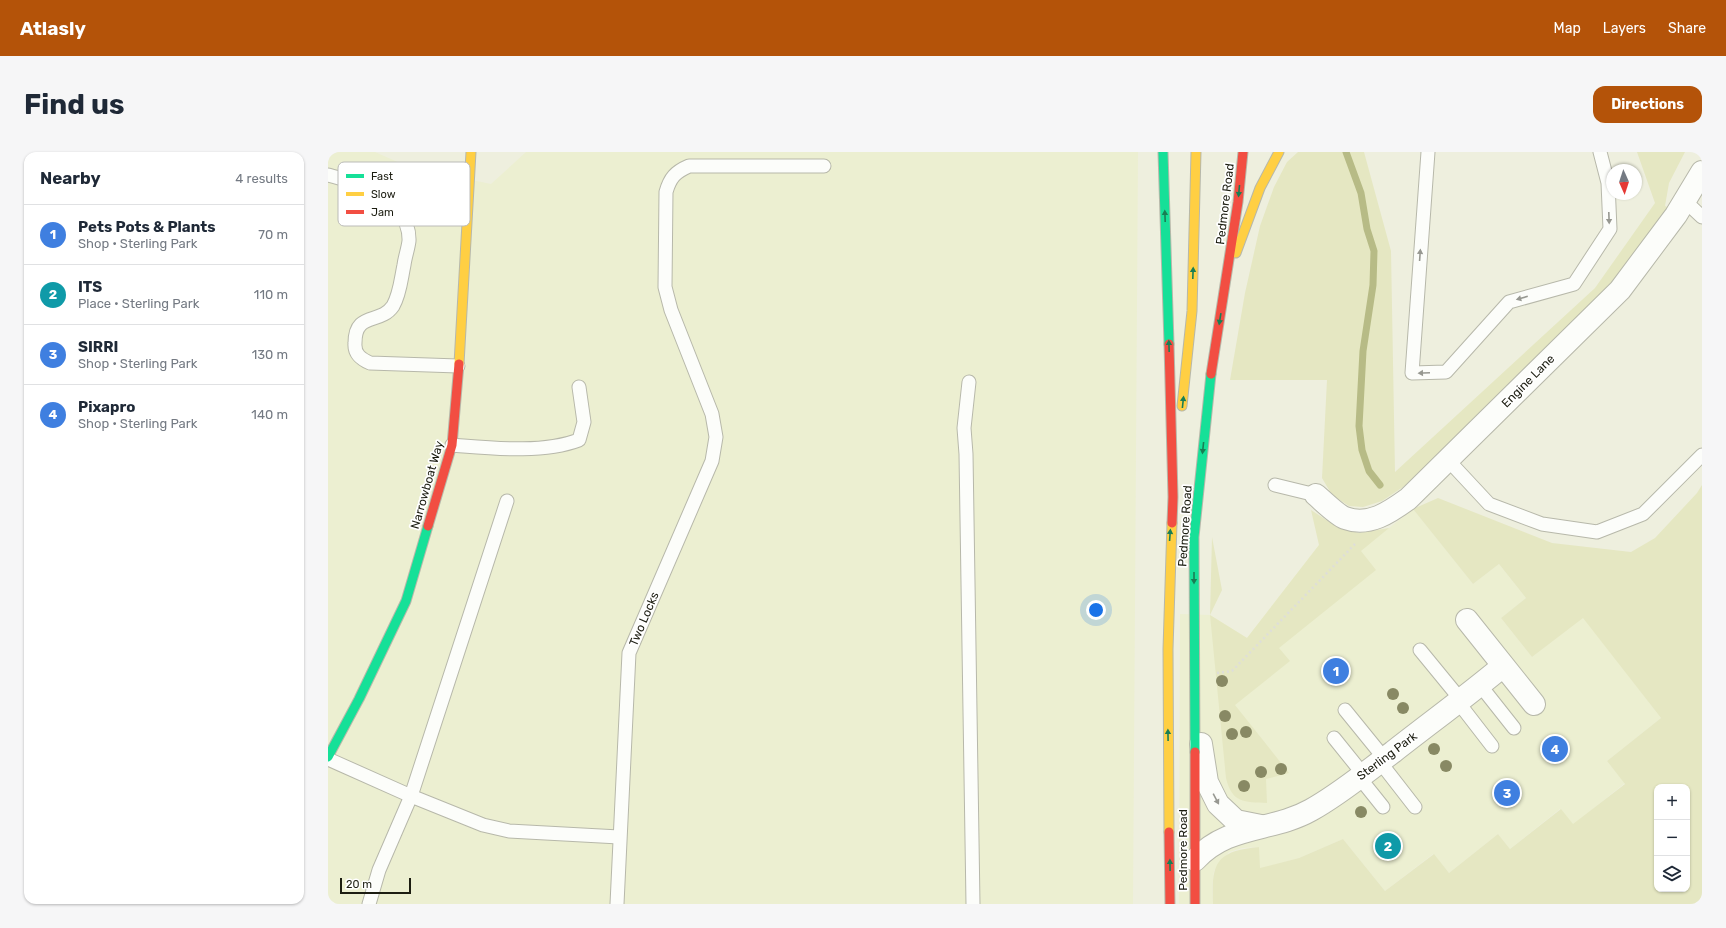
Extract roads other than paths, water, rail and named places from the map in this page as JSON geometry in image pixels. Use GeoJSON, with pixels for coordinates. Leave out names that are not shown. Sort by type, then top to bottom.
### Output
{"type":"FeatureCollection","features":[{"type":"Feature","properties":{"kind":"main road","name":"Narrowboat Way"},"geometry":{"type":"LineString","coordinates":[[470,168],[471,152]]}},
{"type":"Feature","properties":{"kind":"main road","name":"Pedmore Road"},"geometry":{"type":"LineString","coordinates":[[1163,152],[1173,497],[1167,651],[1170,904]]}},
{"type":"Feature","properties":{"kind":"main road"},"geometry":{"type":"LineString","coordinates":[[1173,497],[1192,311],[1196,152]]}},
{"type":"Feature","properties":{"kind":"main road","name":"Pedmore Road"},"geometry":{"type":"LineString","coordinates":[[1195,904],[1194,537],[1208,393],[1238,202],[1243,152]]}},
{"type":"Feature","properties":{"kind":"main road"},"geometry":{"type":"LineString","coordinates":[[1226,281],[1254,201],[1266,172],[1279,152]]}},
{"type":"Feature","properties":{"kind":"main road","name":"Narrowboat Way"},"geometry":{"type":"LineString","coordinates":[[328,758],[359,699],[406,601],[452,445],[467,226]]}},
{"type":"Feature","properties":{"kind":"street","name":"Engine Lane"},"geometry":{"type":"LineString","coordinates":[[1316,495],[1344,518],[1364,521],[1386,514],[1408,499],[1620,290],[1685,201],[1702,172]]}},
{"type":"Feature","properties":{"kind":"street"},"geometry":{"type":"LineString","coordinates":[[1467,620],[1534,704]]}},
{"type":"Feature","properties":{"kind":"street","name":"Sterling Park"},"geometry":{"type":"LineString","coordinates":[[1195,860],[1204,851],[1223,838],[1260,826],[1289,820],[1310,811],[1371,768],[1503,666]]}},
{"type":"Feature","properties":{"kind":"street","name":"Sterling Park"},"geometry":{"type":"LineString","coordinates":[[1194,707],[1207,782],[1218,804],[1236,821],[1260,826]]}},
{"type":"Feature","properties":{"kind":"lane"},"geometry":{"type":"LineString","coordinates":[[1428,152],[1412,373],[1446,372],[1509,302],[1574,284],[1610,229],[1608,183],[1600,152]]}},
{"type":"Feature","properties":{"kind":"lane","name":"Two Locks"},"geometry":{"type":"LineString","coordinates":[[617,904],[619,837],[629,653],[712,460],[716,437],[712,414],[671,310],[665,287],[666,192],[669,180],[677,171],[689,166],[824,166]]}},
{"type":"Feature","properties":{"kind":"lane"},"geometry":{"type":"LineString","coordinates":[[328,175],[338,178]]}},
{"type":"Feature","properties":{"kind":"lane"},"geometry":{"type":"LineString","coordinates":[[1685,201],[1702,217]]}},
{"type":"Feature","properties":{"kind":"lane"},"geometry":{"type":"LineString","coordinates":[[407,226],[409,241],[398,295],[392,307],[384,314],[359,325],[355,333],[354,348],[360,358],[370,363],[458,366]]}},
{"type":"Feature","properties":{"kind":"lane"},"geometry":{"type":"LineString","coordinates":[[969,382],[964,428],[966,454],[973,904]]}},
{"type":"Feature","properties":{"kind":"lane"},"geometry":{"type":"LineString","coordinates":[[452,445],[506,450],[565,445],[579,440],[584,422],[579,387]]}},
{"type":"Feature","properties":{"kind":"lane"},"geometry":{"type":"LineString","coordinates":[[1448,460],[1489,504],[1542,524],[1597,532],[1643,514],[1702,455]]}},
{"type":"Feature","properties":{"kind":"lane"},"geometry":{"type":"LineString","coordinates":[[1275,485],[1316,495]]}},
{"type":"Feature","properties":{"kind":"lane"},"geometry":{"type":"LineString","coordinates":[[368,904],[379,870],[410,796],[507,502]]}},
{"type":"Feature","properties":{"kind":"lane"},"geometry":{"type":"LineString","coordinates":[[1420,650],[1492,746]]}},
{"type":"Feature","properties":{"kind":"lane"},"geometry":{"type":"LineString","coordinates":[[1480,685],[1514,728]]}},
{"type":"Feature","properties":{"kind":"lane"},"geometry":{"type":"LineString","coordinates":[[1345,710],[1371,768],[1383,808]]}},
{"type":"Feature","properties":{"kind":"lane"},"geometry":{"type":"LineString","coordinates":[[1334,738],[1415,807]]}},
{"type":"Feature","properties":{"kind":"lane"},"geometry":{"type":"LineString","coordinates":[[328,758],[410,796],[483,825],[509,831],[619,837]]}},
{"type":"Feature","properties":{"kind":"waterway"},"geometry":{"type":"LineString","coordinates":[[1346,152],[1361,193],[1367,229],[1374,251],[1373,285],[1363,351],[1359,426],[1362,450],[1369,471],[1380,485]]}},
{"type":"Feature","properties":{"kind":"place","name":"Pets Pots & Plants"},"geometry":{"type":"Point","coordinates":[1336,671]}},
{"type":"Feature","properties":{"kind":"place","name":"Pixapro"},"geometry":{"type":"Point","coordinates":[1555,749]}},
{"type":"Feature","properties":{"kind":"place","name":"SIRRI"},"geometry":{"type":"Point","coordinates":[1507,793]}},
{"type":"Feature","properties":{"kind":"place","name":"ITS"},"geometry":{"type":"Point","coordinates":[1388,846]}}]}
